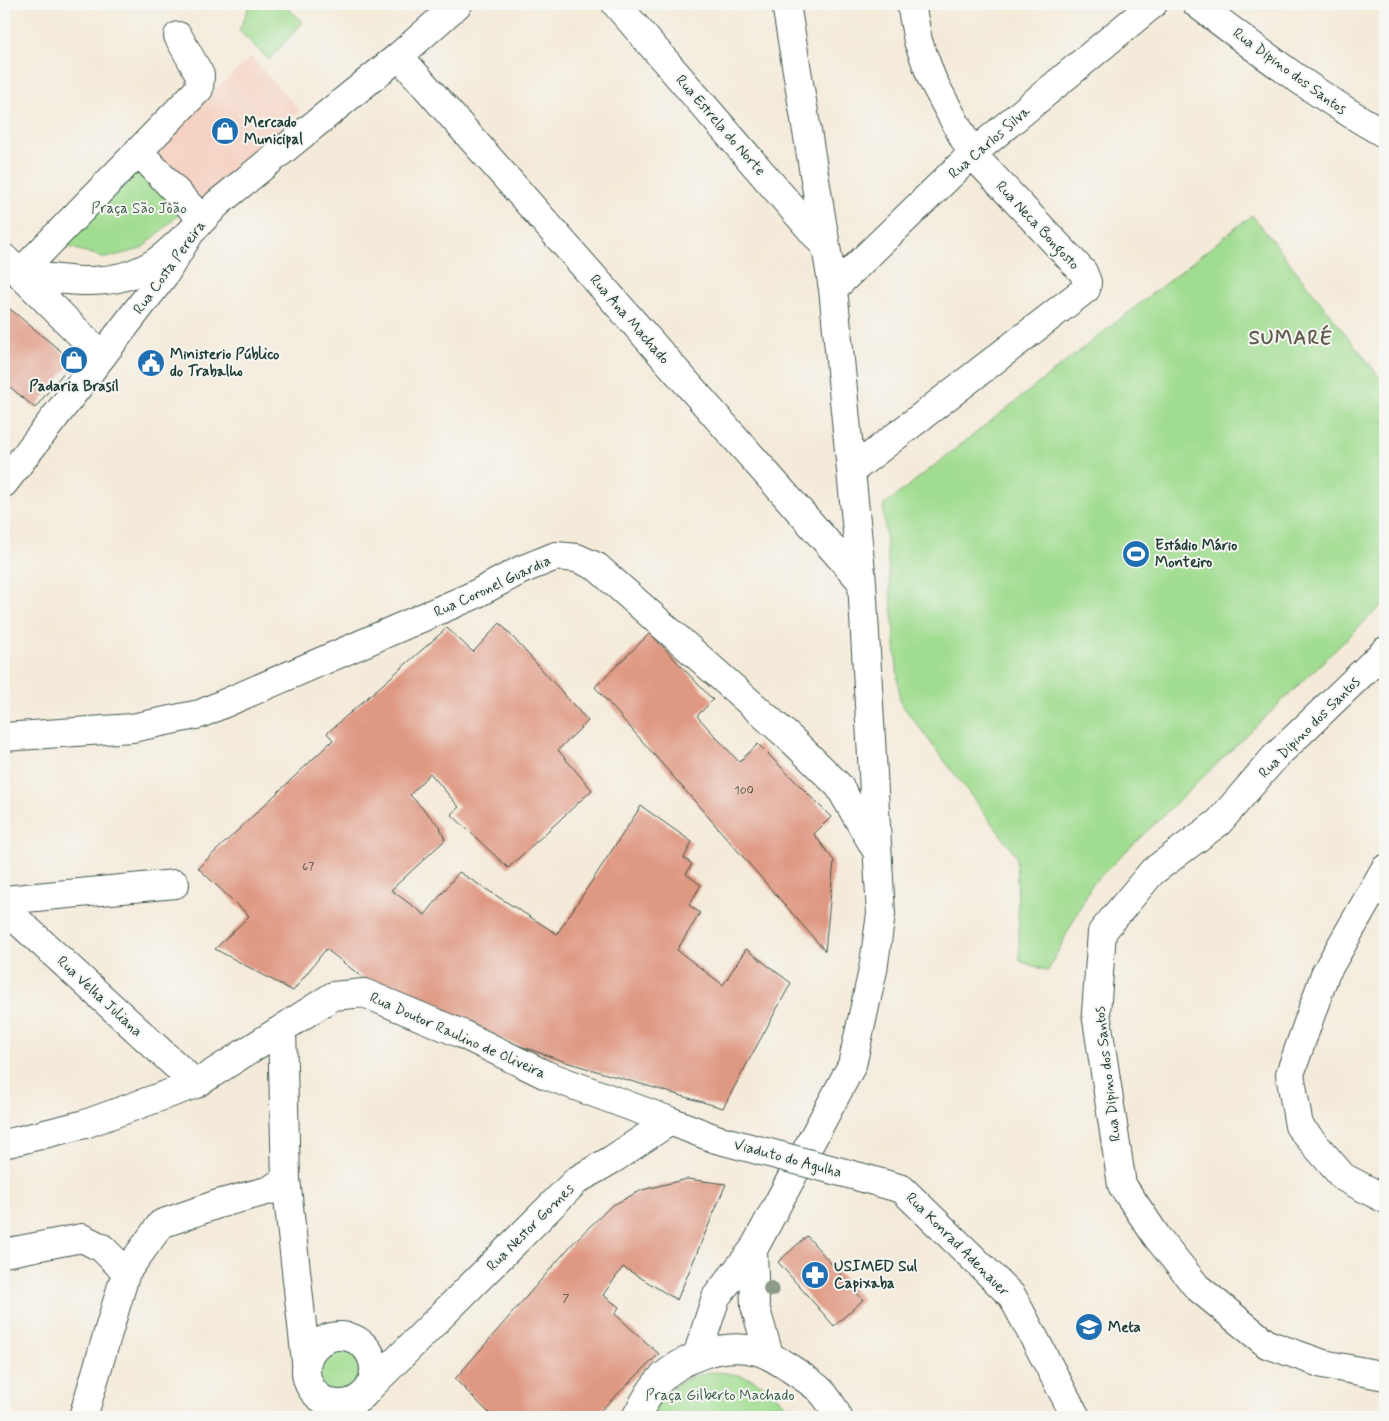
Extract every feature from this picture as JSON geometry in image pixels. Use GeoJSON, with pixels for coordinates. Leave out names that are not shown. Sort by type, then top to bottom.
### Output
{"type":"FeatureCollection","features":[{"type":"Feature","properties":{"kind":"street","name":"Rua Costa Pereira"},"geometry":{"type":"LineString","coordinates":[[4,483],[166,274],[196,226],[218,203],[399,56],[458,4]]}},
{"type":"Feature","properties":{"kind":"street","name":"Rua Estrela do Norte"},"geometry":{"type":"LineString","coordinates":[[616,4],[825,246]]}},
{"type":"Feature","properties":{"kind":"street"},"geometry":{"type":"LineString","coordinates":[[697,1356],[716,1297],[753,1250],[852,1065],[873,970],[881,914],[862,582],[834,289],[825,246],[786,4]]}},
{"type":"Feature","properties":{"kind":"street","name":"Rua Neca Bongosto"},"geometry":{"type":"LineString","coordinates":[[851,472],[1086,289],[1087,282],[1083,272],[972,154],[932,79],[918,41],[911,4]]}},
{"type":"Feature","properties":{"kind":"street","name":"Rua Carlos Silva"},"geometry":{"type":"LineString","coordinates":[[834,289],[972,154],[1153,4]]}},
{"type":"Feature","properties":{"kind":"street","name":"Rua Dipino dos Santos"},"geometry":{"type":"LineString","coordinates":[[1196,4],[1302,82],[1352,116],[1385,134]]}},
{"type":"Feature","properties":{"kind":"street"},"geometry":{"type":"LineString","coordinates":[[12,266],[138,151],[199,88],[200,75],[178,36]]}},
{"type":"Feature","properties":{"kind":"street","name":"Rua Ana Machado"},"geometry":{"type":"LineString","coordinates":[[399,56],[862,582]]}},
{"type":"Feature","properties":{"kind":"street"},"geometry":{"type":"LineString","coordinates":[[12,266],[80,282],[100,282],[130,274],[155,263],[196,226],[138,151]]}},
{"type":"Feature","properties":{"kind":"street"},"geometry":{"type":"LineString","coordinates":[[12,266],[102,356]]}},
{"type":"Feature","properties":{"kind":"street","name":"Rua Coronel Guardia"},"geometry":{"type":"LineString","coordinates":[[4,737],[132,728],[200,714],[472,596],[521,570],[556,556],[577,558],[597,567],[792,740],[839,786],[877,852]]}},
{"type":"Feature","properties":{"kind":"street","name":"Rua Dipino dos Santos"},"geometry":{"type":"LineString","coordinates":[[1385,651],[1275,757],[1218,822],[1152,872],[1102,932],[1096,1013],[1122,1185],[1157,1237],[1197,1287],[1267,1344],[1323,1364],[1385,1376]]}},
{"type":"Feature","properties":{"kind":"street"},"geometry":{"type":"LineString","coordinates":[[1385,870],[1325,974],[1290,1074],[1299,1126],[1343,1177],[1385,1199]]}},
{"type":"Feature","properties":{"kind":"street"},"geometry":{"type":"LineString","coordinates":[[4,900],[176,884]]}},
{"type":"Feature","properties":{"kind":"street","name":"Rua Velha Juliana"},"geometry":{"type":"LineString","coordinates":[[4,908],[196,1084]]}},
{"type":"Feature","properties":{"kind":"street","name":"Rua Doutor Raulino de Oliveira"},"geometry":{"type":"LineString","coordinates":[[4,1144],[85,1124],[196,1084],[333,996],[364,993],[462,1034],[546,1075],[670,1121]]}},
{"type":"Feature","properties":{"kind":"street"},"geometry":{"type":"LineString","coordinates":[[282,1030],[286,1179],[306,1362],[305,1374],[309,1385],[316,1395],[328,1403],[338,1404],[356,1400],[370,1387],[374,1372],[372,1358],[365,1346],[355,1339],[334,1336],[323,1339],[316,1345],[306,1362]]}},
{"type":"Feature","properties":{"kind":"street","name":"Viaduto do Agulha"},"geometry":{"type":"LineString","coordinates":[[670,1121],[716,1139],[860,1177]]}},
{"type":"Feature","properties":{"kind":"street","name":"Rua Nestor Gomes"},"geometry":{"type":"LineString","coordinates":[[370,1387],[576,1180],[613,1159],[670,1121]]}},
{"type":"Feature","properties":{"kind":"street","name":"Rua Konrad Adenauer"},"geometry":{"type":"LineString","coordinates":[[860,1177],[902,1188],[1012,1296],[1076,1417]]}},
{"type":"Feature","properties":{"kind":"street"},"geometry":{"type":"LineString","coordinates":[[83,1417],[126,1272],[161,1224],[218,1204],[270,1190],[286,1179]]}},
{"type":"Feature","properties":{"kind":"street"},"geometry":{"type":"LineString","coordinates":[[4,1253],[82,1238],[102,1248],[126,1272]]}},
{"type":"Feature","properties":{"kind":"street"},"geometry":{"type":"LineString","coordinates":[[753,1250],[756,1306],[769,1355]]}},
{"type":"Feature","properties":{"kind":"street"},"geometry":{"type":"LineString","coordinates":[[636,1417],[655,1385],[670,1371],[697,1356],[725,1349],[756,1350],[769,1355],[822,1390],[838,1417]]}},
{"type":"Feature","properties":{"kind":"shaded area","name":"Mercado Municipal"},"geometry":{"type":"Polygon","coordinates":[[[251,57],[300,111],[199,204],[150,151],[251,57]]]}},
{"type":"Feature","properties":{"kind":"green space"},"geometry":{"type":"Polygon","coordinates":[[[250,4],[283,4],[303,22],[269,60],[239,31],[250,4]]]}},
{"type":"Feature","properties":{"kind":"green space","name":"Praça São João"},"geometry":{"type":"Polygon","coordinates":[[[139,161],[186,208],[141,249],[106,258],[62,245],[139,161]]]}},
{"type":"Feature","properties":{"kind":"green space","name":"Estádio Mário Monteiro"},"geometry":{"type":"Polygon","coordinates":[[[1252,215],[1385,384],[1385,602],[1092,884],[1048,971],[1020,961],[1016,855],[900,702],[883,506],[1252,215]]]}},
{"type":"Feature","properties":{"kind":"green space"},"geometry":{"type":"Polygon","coordinates":[[[333,1347],[341,1347],[353,1353],[359,1369],[353,1385],[341,1391],[333,1391],[321,1385],[315,1373],[315,1365],[321,1353],[333,1347]]]}},
{"type":"Feature","properties":{"kind":"green space","name":"Praça Gilberto Machado"},"geometry":{"type":"Polygon","coordinates":[[[709,1372],[735,1374],[758,1382],[777,1396],[793,1417],[647,1417],[673,1388],[697,1375],[709,1372]]]}},
{"type":"Feature","properties":{"kind":"building"},"geometry":{"type":"Polygon","coordinates":[[[4,304],[68,357],[69,366],[35,408],[4,382],[4,304]]]}},
{"type":"Feature","properties":{"kind":"building"},"geometry":{"type":"Polygon","coordinates":[[[500,623],[588,721],[558,750],[592,790],[508,868],[451,814],[459,807],[430,773],[410,795],[440,827],[445,840],[391,890],[425,915],[459,872],[557,934],[641,806],[692,842],[684,858],[692,864],[686,874],[701,885],[689,905],[700,913],[677,950],[723,985],[746,949],[791,983],[723,1108],[569,1063],[463,1026],[371,984],[326,949],[293,991],[215,949],[249,916],[198,868],[333,740],[327,733],[447,628],[473,652],[500,623]]]}},
{"type":"Feature","properties":{"kind":"building"},"geometry":{"type":"Polygon","coordinates":[[[650,633],[713,700],[697,716],[739,762],[758,744],[831,817],[814,834],[834,861],[825,951],[595,687],[650,633]]]}},
{"type":"Feature","properties":{"kind":"building"},"geometry":{"type":"Polygon","coordinates":[[[687,1179],[726,1184],[677,1300],[623,1267],[603,1295],[619,1307],[615,1314],[659,1354],[594,1417],[493,1417],[455,1379],[573,1243],[611,1206],[642,1190],[687,1179]]]}},
{"type":"Feature","properties":{"kind":"building","name":"USIMED Sul Capixaba"},"geometry":{"type":"Polygon","coordinates":[[[807,1236],[863,1300],[834,1326],[778,1262],[807,1236]]]}},
{"type":"Feature","properties":{"kind":"place","name":"Mercado Municipal"},"geometry":{"type":"Point","coordinates":[225,131]}},
{"type":"Feature","properties":{"kind":"place","name":"Padaria Brasil"},"geometry":{"type":"Point","coordinates":[74,360]}},
{"type":"Feature","properties":{"kind":"place","name":"Ministerio Público do Trabalho"},"geometry":{"type":"Point","coordinates":[151,363]}},
{"type":"Feature","properties":{"kind":"place","name":"Estádio Mário Monteiro"},"geometry":{"type":"Point","coordinates":[1136,554]}},
{"type":"Feature","properties":{"kind":"place","name":"USIMED Sul Capixaba"},"geometry":{"type":"Point","coordinates":[815,1275]}},
{"type":"Feature","properties":{"kind":"place","name":"Meta"},"geometry":{"type":"Point","coordinates":[1089,1327]}},
{"type":"Feature","properties":{"kind":"district","name":"SUMARÉ"},"geometry":{"type":"Point","coordinates":[1291,337]}}]}
